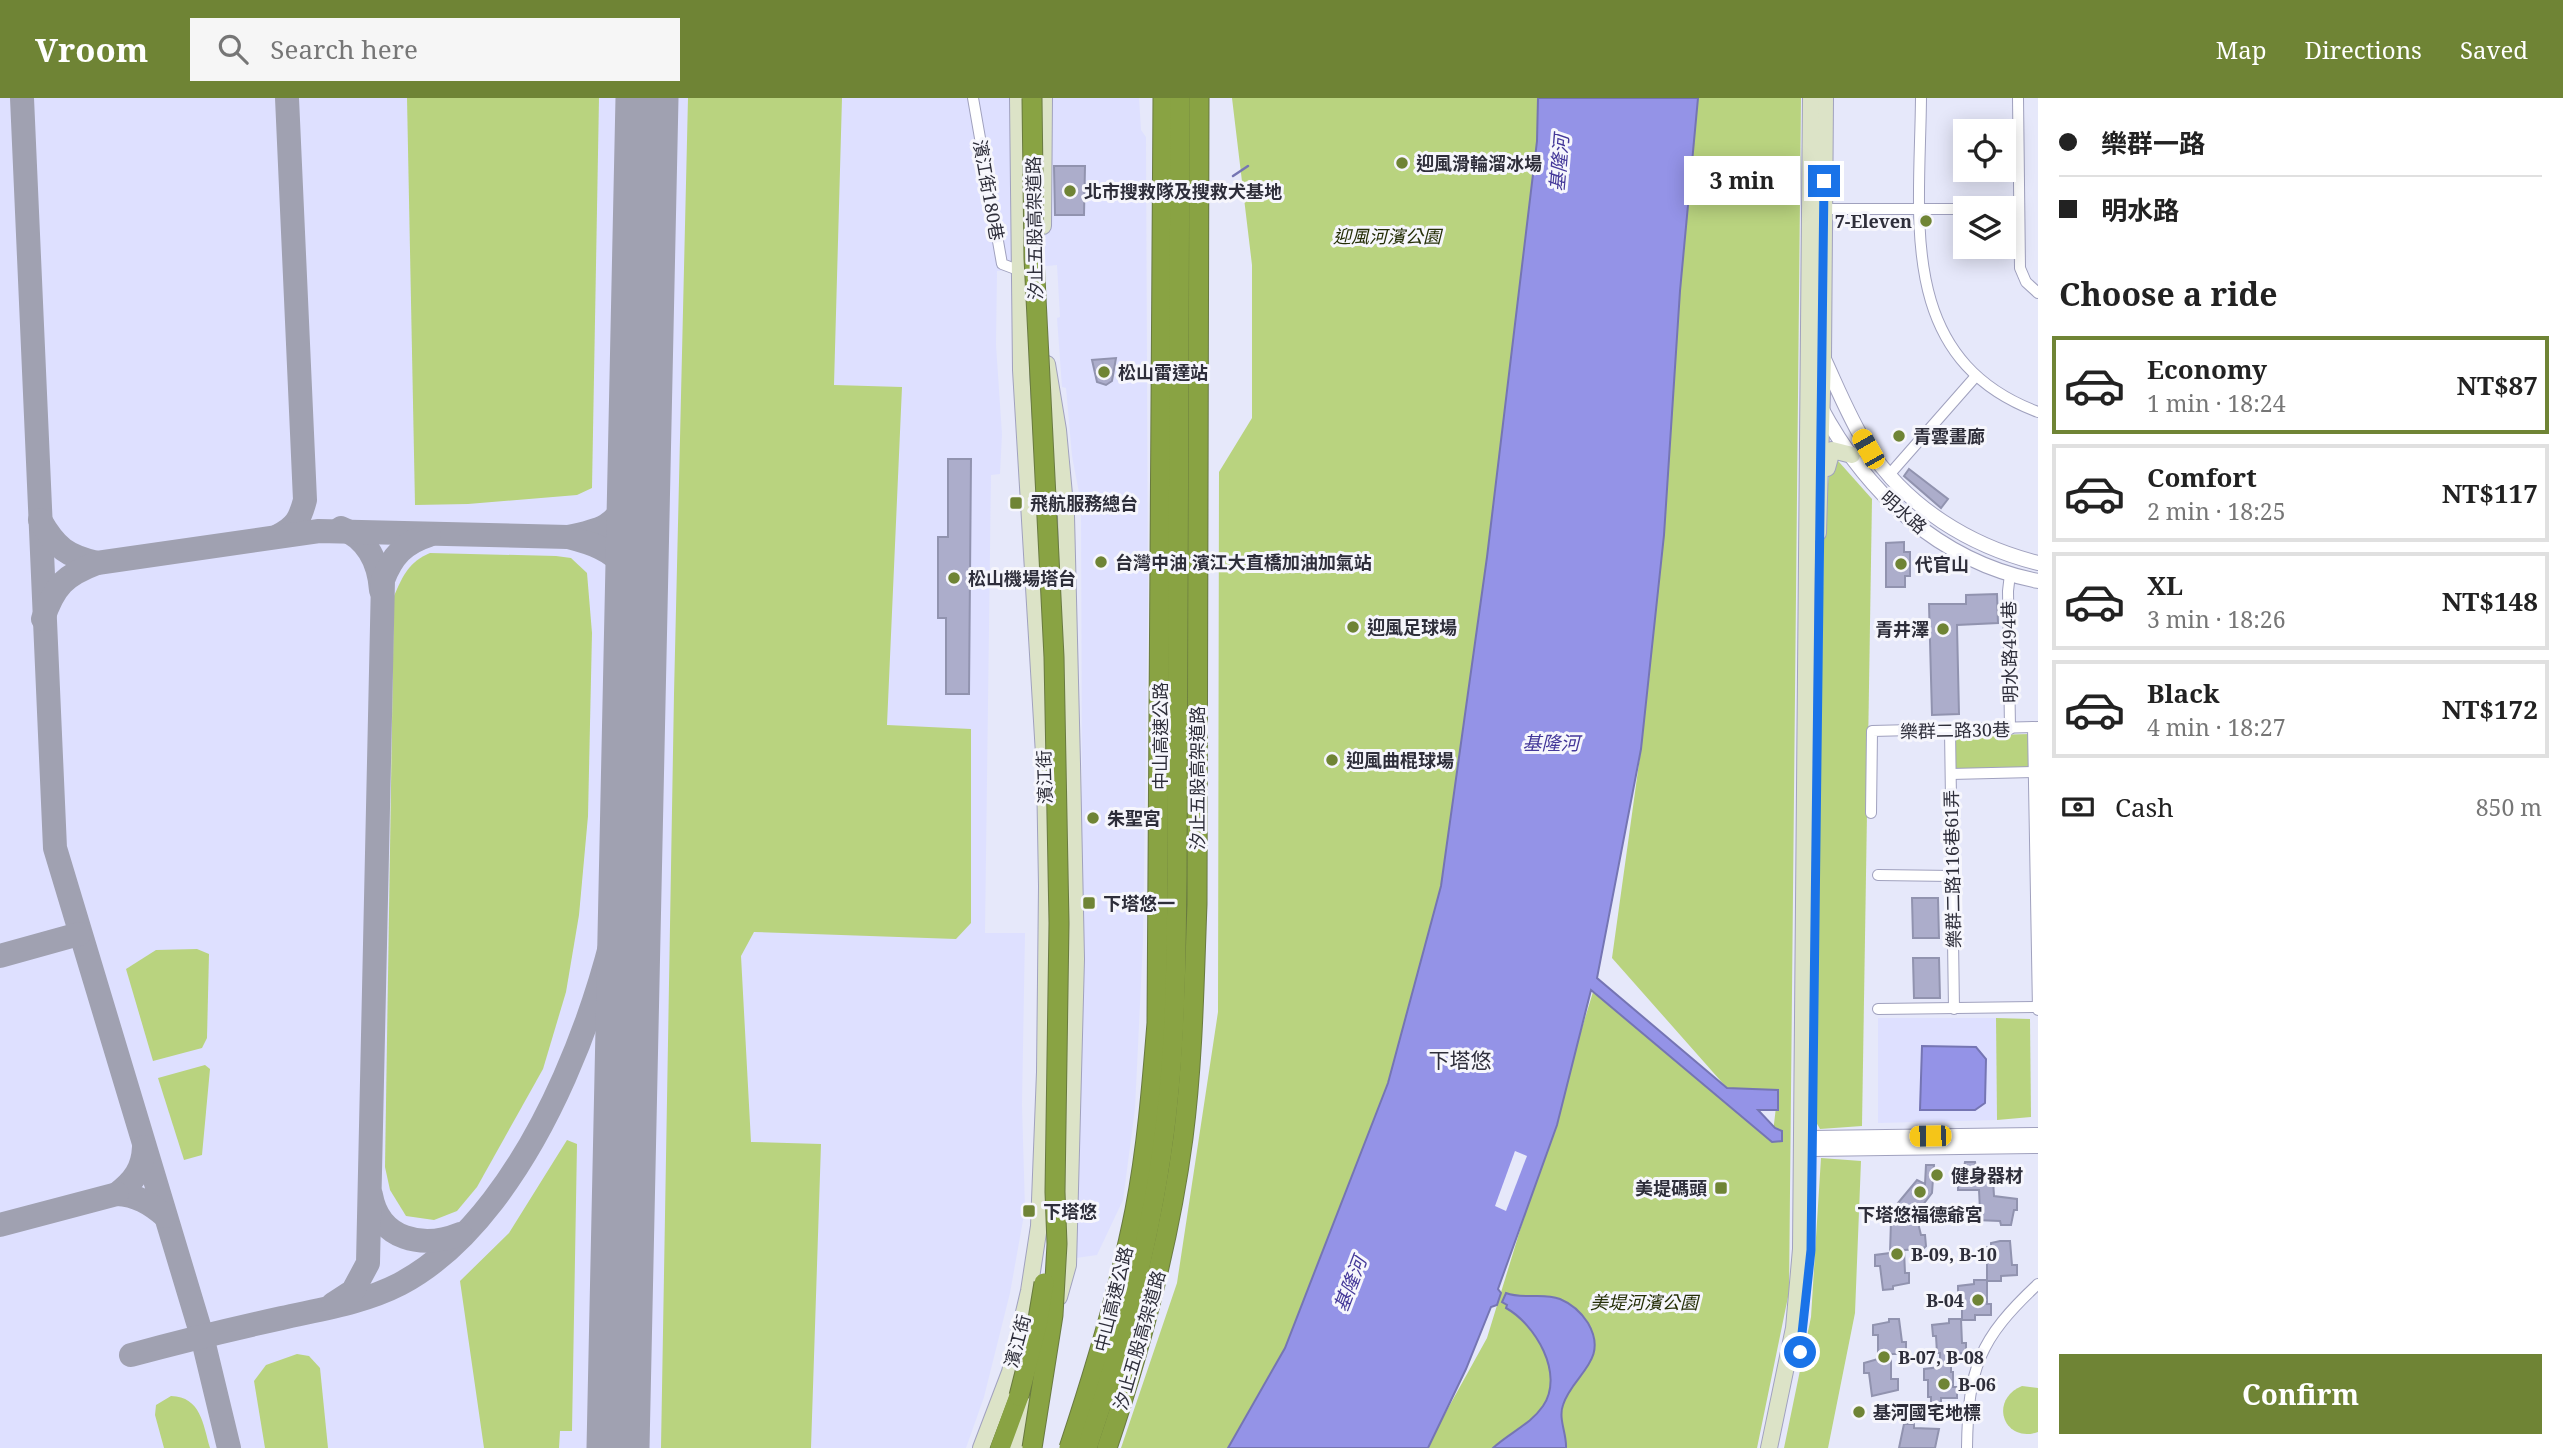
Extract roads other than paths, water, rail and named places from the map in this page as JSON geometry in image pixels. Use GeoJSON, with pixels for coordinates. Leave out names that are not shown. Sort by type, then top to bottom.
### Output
{"type":"FeatureCollection","features":[{"type":"Feature","properties":{"kind":"highway","name":"汐止五股高架道路"},"geometry":{"type":"LineString","coordinates":[[1032,98],[1034,258],[1058,791],[1059,923],[1055,1192],[1057,1244],[1053,1315],[1032,1448]]}},
{"type":"Feature","properties":{"kind":"highway","name":"中山高速公路"},"geometry":{"type":"LineString","coordinates":[[1069,1448],[1116,1297],[1135,1208],[1149,1114],[1157,1023],[1163,98]]}},
{"type":"Feature","properties":{"kind":"highway","name":"中山高速公路"},"geometry":{"type":"LineString","coordinates":[[1087,1448],[1123,1334],[1144,1254],[1158,1178],[1169,1092],[1177,931],[1180,98]]}},
{"type":"Feature","properties":{"kind":"highway","name":"汐止五股高架道路"},"geometry":{"type":"LineString","coordinates":[[1107,1448],[1148,1315],[1168,1231],[1183,1138],[1193,1037],[1197,904],[1199,98]]}},
{"type":"Feature","properties":{"kind":"highway"},"geometry":{"type":"LineString","coordinates":[[1000,1448],[1019,1396],[1037,1325],[1055,1192]]}},
{"type":"Feature","properties":{"kind":"main road","name":"濱江街"},"geometry":{"type":"LineString","coordinates":[[981,1448],[1010,1372],[1024,1319],[1041,1198],[1045,1072],[1045,782],[1026,467],[1018,270],[1018,98]]}},
{"type":"Feature","properties":{"kind":"main road","name":"濱江街"},"geometry":{"type":"LineString","coordinates":[[1017,1448],[1068,1265],[1076,959],[1066,523],[1062,466],[1047,367],[1043,237],[1044,98]]}},
{"type":"Feature","properties":{"kind":"main road","name":"明水路"},"geometry":{"type":"LineString","coordinates":[[1808,383],[1811,98]]}},
{"type":"Feature","properties":{"kind":"main road","name":"明水路"},"geometry":{"type":"LineString","coordinates":[[1823,357],[1825,98]]}},
{"type":"Feature","properties":{"kind":"main road"},"geometry":{"type":"LineString","coordinates":[[1769,1448],[1788,1359],[1798,1293],[1808,1143],[1823,357]]}},
{"type":"Feature","properties":{"kind":"main road"},"geometry":{"type":"LineString","coordinates":[[1780,1448],[1805,1318],[1811,1250],[1808,1143],[1808,383]]}},
{"type":"Feature","properties":{"kind":"main road"},"geometry":{"type":"LineString","coordinates":[[1818,522],[1824,503],[1830,452],[1852,456]]}},
{"type":"Feature","properties":{"kind":"main road"},"geometry":{"type":"LineString","coordinates":[[1026,467],[1062,466]]}},
{"type":"Feature","properties":{"kind":"main road"},"geometry":{"type":"LineString","coordinates":[[1010,1372],[1036,1380]]}},
{"type":"Feature","properties":{"kind":"street","name":"濱江街180巷"},"geometry":{"type":"LineString","coordinates":[[973,98],[1002,264],[1018,270]]}},
{"type":"Feature","properties":{"kind":"street"},"geometry":{"type":"LineString","coordinates":[[1921,98],[1919,253],[1931,307],[1941,330],[1976,376],[2017,404],[2038,412]]}},
{"type":"Feature","properties":{"kind":"street"},"geometry":{"type":"LineString","coordinates":[[2018,98],[2020,268],[2026,282],[2038,293]]}},
{"type":"Feature","properties":{"kind":"street"},"geometry":{"type":"LineString","coordinates":[[1824,209],[1953,209]]}},
{"type":"Feature","properties":{"kind":"street","name":"明水路"},"geometry":{"type":"LineString","coordinates":[[1823,357],[1868,449],[1903,490],[1948,526],[1984,545],[2038,563]]}},
{"type":"Feature","properties":{"kind":"street"},"geometry":{"type":"LineString","coordinates":[[1889,475],[1976,376]]}},
{"type":"Feature","properties":{"kind":"street","name":"明水路"},"geometry":{"type":"LineString","coordinates":[[1808,383],[1822,410],[1879,492],[1923,531],[1966,556],[2010,575],[2038,581]]}},
{"type":"Feature","properties":{"kind":"street","name":"明水路494巷"},"geometry":{"type":"LineString","coordinates":[[2010,575],[2010,729]]}},
{"type":"Feature","properties":{"kind":"street"},"geometry":{"type":"LineString","coordinates":[[1878,1009],[2038,1008],[2035,727]]}},
{"type":"Feature","properties":{"kind":"street","name":"樂群二路30巷"},"geometry":{"type":"LineString","coordinates":[[1871,813],[1872,731],[2035,727]]}},
{"type":"Feature","properties":{"kind":"street","name":"樂群二路116巷61弄"},"geometry":{"type":"LineString","coordinates":[[1950,730],[1954,1009]]}},
{"type":"Feature","properties":{"kind":"street"},"geometry":{"type":"LineString","coordinates":[[1951,774],[2034,772]]}},
{"type":"Feature","properties":{"kind":"street"},"geometry":{"type":"LineString","coordinates":[[1878,875],[1952,876]]}},
{"type":"Feature","properties":{"kind":"street"},"geometry":{"type":"LineString","coordinates":[[1808,1143],[2038,1135]]}},
{"type":"Feature","properties":{"kind":"street"},"geometry":{"type":"LineString","coordinates":[[1808,1143],[2038,1146]]}},
{"type":"Feature","properties":{"kind":"street"},"geometry":{"type":"LineString","coordinates":[[1967,1448],[1972,1375],[1986,1344],[2010,1311],[2038,1284]]}},
{"type":"Feature","properties":{"kind":"water","name":"基隆河"},"geometry":{"type":"Polygon","coordinates":[[[1538,98],[1698,98],[1680,291],[1664,535],[1641,749],[1597,978],[1727,1088],[1778,1090],[1778,1110],[1758,1110],[1775,1128],[1782,1131],[1782,1141],[1772,1142],[1591,990],[1557,1125],[1498,1289],[1501,1293],[1497,1305],[1491,1307],[1466,1369],[1428,1448],[1228,1448],[1285,1348],[1388,1083],[1441,886],[1487,557],[1537,141],[1538,98]]]}},
{"type":"Feature","properties":{"kind":"water"},"geometry":{"type":"Polygon","coordinates":[[[1922,1046],[1976,1047],[1986,1059],[1985,1103],[1975,1110],[1920,1110],[1922,1046]]]}},
{"type":"Feature","properties":{"kind":"water"},"geometry":{"type":"Polygon","coordinates":[[[1506,1293],[1546,1296],[1564,1301],[1582,1315],[1594,1336],[1592,1358],[1563,1405],[1566,1448],[1493,1448],[1538,1412],[1549,1393],[1551,1379],[1544,1351],[1536,1338],[1502,1302],[1506,1293]]]}},
{"type":"Feature","properties":{"kind":"waterway"},"geometry":{"type":"LineString","coordinates":[[1233,176],[1248,166]]}},
{"type":"Feature","properties":{"kind":"place","name":"迎風滑輪溜冰場"},"geometry":{"type":"Point","coordinates":[1402,163]}},
{"type":"Feature","properties":{"kind":"place","name":"北市搜救隊及搜救犬基地"},"geometry":{"type":"Point","coordinates":[1070,191]}},
{"type":"Feature","properties":{"kind":"place","name":"7-Eleven"},"geometry":{"type":"Point","coordinates":[1926,221]}},
{"type":"Feature","properties":{"kind":"place","name":"松山雷達站"},"geometry":{"type":"Point","coordinates":[1104,372]}},
{"type":"Feature","properties":{"kind":"place","name":"青雲畫廊"},"geometry":{"type":"Point","coordinates":[1899,436]}},
{"type":"Feature","properties":{"kind":"place","name":"飛航服務總台"},"geometry":{"type":"Point","coordinates":[1016,503]}},
{"type":"Feature","properties":{"kind":"place","name":"台灣中油 濱江大直橋加油加氣站"},"geometry":{"type":"Point","coordinates":[1101,562]}},
{"type":"Feature","properties":{"kind":"place","name":"代官山"},"geometry":{"type":"Point","coordinates":[1901,564]}},
{"type":"Feature","properties":{"kind":"place","name":"松山機場塔台"},"geometry":{"type":"Point","coordinates":[954,578]}},
{"type":"Feature","properties":{"kind":"place","name":"迎風足球場"},"geometry":{"type":"Point","coordinates":[1353,627]}},
{"type":"Feature","properties":{"kind":"place","name":"青井澤"},"geometry":{"type":"Point","coordinates":[1943,629]}},
{"type":"Feature","properties":{"kind":"place","name":"迎風曲棍球場"},"geometry":{"type":"Point","coordinates":[1332,760]}},
{"type":"Feature","properties":{"kind":"place","name":"朱聖宮"},"geometry":{"type":"Point","coordinates":[1093,818]}},
{"type":"Feature","properties":{"kind":"place","name":"下塔悠一"},"geometry":{"type":"Point","coordinates":[1089,903]}},
{"type":"Feature","properties":{"kind":"place","name":"健身器材"},"geometry":{"type":"Point","coordinates":[1937,1175]}},
{"type":"Feature","properties":{"kind":"place","name":"美堤碼頭"},"geometry":{"type":"Point","coordinates":[1721,1188]}},
{"type":"Feature","properties":{"kind":"place","name":"下塔悠福德爺宮"},"geometry":{"type":"Point","coordinates":[1920,1192]}},
{"type":"Feature","properties":{"kind":"place","name":"下塔悠"},"geometry":{"type":"Point","coordinates":[1029,1211]}},
{"type":"Feature","properties":{"kind":"place","name":"B-09, B-10"},"geometry":{"type":"Point","coordinates":[1897,1254]}},
{"type":"Feature","properties":{"kind":"place","name":"B-04"},"geometry":{"type":"Point","coordinates":[1978,1300]}},
{"type":"Feature","properties":{"kind":"place","name":"B-07, B-08"},"geometry":{"type":"Point","coordinates":[1884,1357]}},
{"type":"Feature","properties":{"kind":"place","name":"B-06"},"geometry":{"type":"Point","coordinates":[1944,1384]}},
{"type":"Feature","properties":{"kind":"place","name":"基河國宅地標"},"geometry":{"type":"Point","coordinates":[1859,1412]}},
{"type":"Feature","properties":{"kind":"district","name":"下塔悠"},"geometry":{"type":"Point","coordinates":[1460,1060]}},
{"type":"Feature","properties":{"kind":"park label","name":"迎風河濱公園"},"geometry":{"type":"Point","coordinates":[1387,236]}},
{"type":"Feature","properties":{"kind":"park label","name":"美堤河濱公園"},"geometry":{"type":"Point","coordinates":[1644,1302]}}]}
